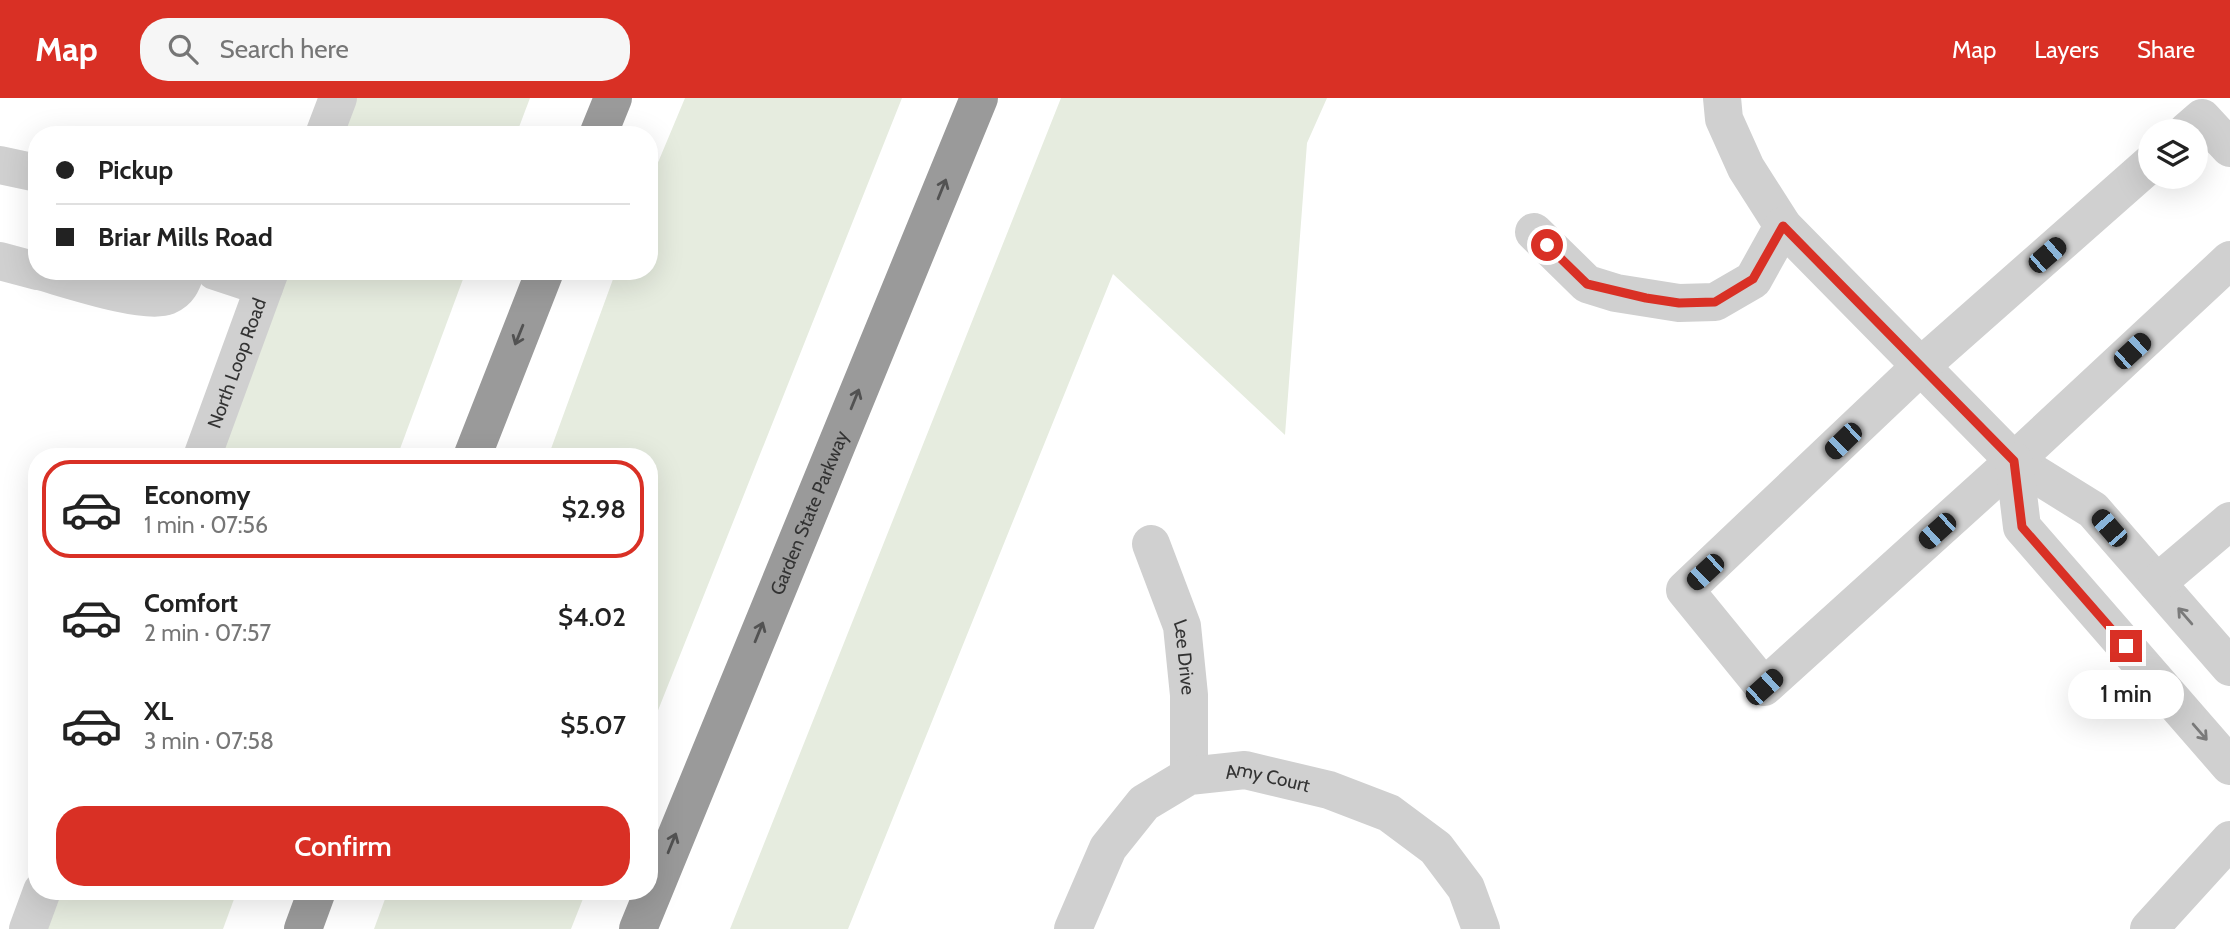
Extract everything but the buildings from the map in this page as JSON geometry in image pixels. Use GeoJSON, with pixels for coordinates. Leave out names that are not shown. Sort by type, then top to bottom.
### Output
{"type":"FeatureCollection","features":[{"type":"Feature","properties":{"kind":"highway"},"geometry":{"type":"LineString","coordinates":[[602,126],[613,98]]}},
{"type":"Feature","properties":{"kind":"highway","name":"Garden State Parkway"},"geometry":{"type":"LineString","coordinates":[[658,880],[979,98]]}},
{"type":"Feature","properties":{"kind":"highway"},"geometry":{"type":"LineString","coordinates":[[476,448],[541,280]]}},
{"type":"Feature","properties":{"kind":"highway"},"geometry":{"type":"LineString","coordinates":[[303,929],[314,900]]}},
{"type":"Feature","properties":{"kind":"highway","name":"Garden State Parkway"},"geometry":{"type":"LineString","coordinates":[[638,929],[650,900]]}},
{"type":"Feature","properties":{"kind":"street"},"geometry":{"type":"LineString","coordinates":[[327,126],[338,98]]}},
{"type":"Feature","properties":{"kind":"street"},"geometry":{"type":"LineString","coordinates":[[1722,98],[1724,119],[1745,168],[1783,226],[2014,461],[2093,510],[2230,667]]}},
{"type":"Feature","properties":{"kind":"street"},"geometry":{"type":"LineString","coordinates":[[2208,124],[2230,148]]}},
{"type":"Feature","properties":{"kind":"street"},"geometry":{"type":"LineString","coordinates":[[0,165],[28,171]]}},
{"type":"Feature","properties":{"kind":"street"},"geometry":{"type":"LineString","coordinates":[[2138,175],[1922,366],[1685,590],[1764,687],[2014,461],[2230,260]]}},
{"type":"Feature","properties":{"kind":"street"},"geometry":{"type":"LineString","coordinates":[[1534,232],[1587,284],[1616,293],[1679,303],[1715,302],[1753,279],[1783,226]]}},
{"type":"Feature","properties":{"kind":"street"},"geometry":{"type":"LineString","coordinates":[[0,261],[28,268]]}},
{"type":"Feature","properties":{"kind":"street"},"geometry":{"type":"LineString","coordinates":[[73,280],[139,297],[166,297],[181,287],[183,280]]}},
{"type":"Feature","properties":{"kind":"street","name":"North Loop Road"},"geometry":{"type":"LineString","coordinates":[[205,448],[267,280]]}},
{"type":"Feature","properties":{"kind":"street"},"geometry":{"type":"LineString","coordinates":[[2014,461],[2022,527],[2230,766]]}},
{"type":"Feature","properties":{"kind":"street"},"geometry":{"type":"LineString","coordinates":[[2157,583],[2230,521]]}},
{"type":"Feature","properties":{"kind":"street","name":"Lee Drive"},"geometry":{"type":"LineString","coordinates":[[1151,544],[1182,626],[1189,695],[1189,776]]}},
{"type":"Feature","properties":{"kind":"street","name":"Amy Court"},"geometry":{"type":"LineString","coordinates":[[1073,929],[1108,849],[1144,803],[1189,776],[1245,770],[1329,790],[1389,813],[1436,849],[1466,888],[1480,929]]}},
{"type":"Feature","properties":{"kind":"street"},"geometry":{"type":"LineString","coordinates":[[2149,929],[2230,840]]}},
{"type":"Feature","properties":{"kind":"street"},"geometry":{"type":"LineString","coordinates":[[28,929],[39,900]]}},
{"type":"Feature","properties":{"kind":"shaded area"},"geometry":{"type":"Polygon","coordinates":[[[339,98],[530,98],[519,126],[328,126],[339,98]]]}},
{"type":"Feature","properties":{"kind":"shaded area"},"geometry":{"type":"Polygon","coordinates":[[[685,98],[902,98],[658,710],[658,448],[551,448],[613,280],[658,280],[658,162],[685,98]]]}},
{"type":"Feature","properties":{"kind":"shaded area"},"geometry":{"type":"Polygon","coordinates":[[[1061,98],[1327,98],[1307,143],[1285,435],[1113,274],[848,929],[730,929],[1061,98]]]}},
{"type":"Feature","properties":{"kind":"shaded area"},"geometry":{"type":"Polygon","coordinates":[[[271,280],[463,280],[400,448],[209,448],[271,280]]]}},
{"type":"Feature","properties":{"kind":"shaded area"},"geometry":{"type":"Polygon","coordinates":[[[42,900],[234,900],[223,929],[31,929],[42,900]]]}},
{"type":"Feature","properties":{"kind":"shaded area"},"geometry":{"type":"Polygon","coordinates":[[[385,900],[582,900],[571,929],[374,929],[385,900]]]}},
{"type":"Feature","properties":{"kind":"route"},"geometry":{"type":"LineString","coordinates":[[1547,245],[1587,284],[1616,293],[1679,303],[1715,302],[1733,294],[1753,279],[1783,226],[2014,461],[2022,527],[2126,646]]}}]}
